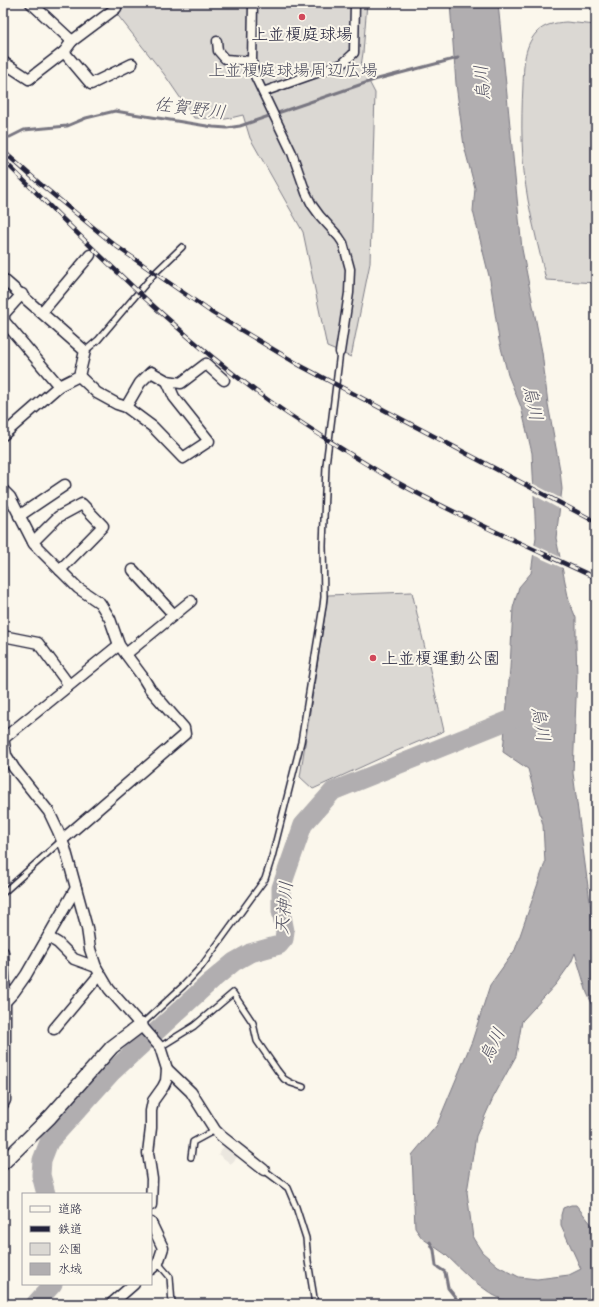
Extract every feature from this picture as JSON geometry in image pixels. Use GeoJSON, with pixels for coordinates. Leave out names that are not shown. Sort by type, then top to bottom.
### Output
{"type":"FeatureCollection","features":[{"type":"Feature","properties":{"kind":"street"},"geometry":{"type":"LineString","coordinates":[[31,3],[72,41]]}},
{"type":"Feature","properties":{"kind":"street"},"geometry":{"type":"LineString","coordinates":[[253,3],[252,61],[255,76],[292,153],[306,193],[312,205],[340,237],[350,269],[349,293],[340,352]]}},
{"type":"Feature","properties":{"kind":"street"},"geometry":{"type":"LineString","coordinates":[[263,92],[342,64],[354,53],[355,3]]}},
{"type":"Feature","properties":{"kind":"street"},"geometry":{"type":"LineString","coordinates":[[3,62],[29,80],[64,52],[72,41],[116,8]]}},
{"type":"Feature","properties":{"kind":"street"},"geometry":{"type":"LineString","coordinates":[[217,41],[218,51],[225,59],[252,61]]}},
{"type":"Feature","properties":{"kind":"street"},"geometry":{"type":"LineString","coordinates":[[64,52],[91,84],[132,64]]}},
{"type":"Feature","properties":{"kind":"street"},"geometry":{"type":"LineString","coordinates":[[42,312],[90,254]]}},
{"type":"Feature","properties":{"kind":"street"},"geometry":{"type":"LineString","coordinates":[[3,279],[86,351],[79,376],[59,386],[3,435]]}},
{"type":"Feature","properties":{"kind":"street"},"geometry":{"type":"LineString","coordinates":[[22,294],[4,314],[4,321],[59,386]]}},
{"type":"Feature","properties":{"kind":"street"},"geometry":{"type":"LineString","coordinates":[[126,407],[140,383],[151,372],[167,382],[181,383],[206,364],[224,380]]}},
{"type":"Feature","properties":{"kind":"street"},"geometry":{"type":"LineString","coordinates":[[79,376],[96,393],[126,407],[153,427],[183,458],[209,441],[174,397],[167,382]]}},
{"type":"Feature","properties":{"kind":"street"},"geometry":{"type":"LineString","coordinates":[[20,516],[65,485]]}},
{"type":"Feature","properties":{"kind":"street"},"geometry":{"type":"LineString","coordinates":[[3,490],[10,498],[33,542],[78,588],[100,603],[110,619],[119,645],[150,689],[184,728],[185,734],[62,840]]}},
{"type":"Feature","properties":{"kind":"street"},"geometry":{"type":"LineString","coordinates":[[33,542],[58,517],[82,504],[103,526],[60,570]]}},
{"type":"Feature","properties":{"kind":"street"},"geometry":{"type":"LineString","coordinates":[[133,570],[174,615]]}},
{"type":"Feature","properties":{"kind":"street"},"geometry":{"type":"LineString","coordinates":[[126,654],[191,601]]}},
{"type":"Feature","properties":{"kind":"street"},"geometry":{"type":"LineString","coordinates":[[3,636],[38,643],[69,685]]}},
{"type":"Feature","properties":{"kind":"street"},"geometry":{"type":"LineString","coordinates":[[119,645],[3,738],[6,765],[48,812],[62,840],[87,928],[90,949],[98,970],[109,989],[158,1045],[167,1070],[166,1081],[153,1101],[151,1111],[151,1128],[148,1153],[152,1179],[151,1193]]}},
{"type":"Feature","properties":{"kind":"street"},"geometry":{"type":"LineString","coordinates":[[4,1003],[26,975],[76,888]]}},
{"type":"Feature","properties":{"kind":"street"},"geometry":{"type":"LineString","coordinates":[[48,937],[58,943],[74,958],[98,970]]}},
{"type":"Feature","properties":{"kind":"street"},"geometry":{"type":"LineString","coordinates":[[3,952],[5,1100],[3,1104]]}},
{"type":"Feature","properties":{"kind":"street"},"geometry":{"type":"LineString","coordinates":[[54,1029],[98,970]]}},
{"type":"Feature","properties":{"kind":"street"},"geometry":{"type":"LineString","coordinates":[[3,1163],[50,1117],[112,1047],[144,1028]]}},
{"type":"Feature","properties":{"kind":"street"},"geometry":{"type":"LineString","coordinates":[[167,1070],[191,1092],[215,1130],[264,1170]]}},
{"type":"Feature","properties":{"kind":"street"},"geometry":{"type":"LineString","coordinates":[[152,1225],[163,1248],[155,1266]]}},
{"type":"Feature","properties":{"kind":"street"},"geometry":{"type":"LineString","coordinates":[[111,1304],[133,1285]]}},
{"type":"Feature","properties":{"kind":"lane"},"geometry":{"type":"LineString","coordinates":[[86,351],[98,340],[154,274],[182,247]]}},
{"type":"Feature","properties":{"kind":"lane"},"geometry":{"type":"LineString","coordinates":[[144,1028],[201,967],[265,878],[272,857],[301,742],[323,606],[323,546],[326,465],[340,352]]}},
{"type":"Feature","properties":{"kind":"lane"},"geometry":{"type":"LineString","coordinates":[[3,893],[62,840]]}},
{"type":"Feature","properties":{"kind":"lane"},"geometry":{"type":"LineString","coordinates":[[158,1045],[194,1026],[232,993],[253,1022],[257,1041],[277,1070],[284,1079],[303,1087]]}},
{"type":"Feature","properties":{"kind":"lane"},"geometry":{"type":"LineString","coordinates":[[191,1157],[193,1142],[215,1130]]}},
{"type":"Feature","properties":{"kind":"lane"},"geometry":{"type":"LineString","coordinates":[[264,1170],[288,1188],[296,1207],[306,1238],[315,1304]]}},
{"type":"Feature","properties":{"kind":"lane"},"geometry":{"type":"LineString","coordinates":[[155,1266],[170,1277],[172,1304]]}},
{"type":"Feature","properties":{"kind":"shaded area"},"geometry":{"type":"Polygon","coordinates":[[[226,1144],[239,1155],[231,1164],[218,1154],[226,1144]]]}},
{"type":"Feature","properties":{"kind":"green space","name":"上並榎庭球場周辺広場"},"geometry":{"type":"Polygon","coordinates":[[[108,3],[367,3],[361,66],[375,93],[370,263],[351,357],[327,347],[303,232],[250,138],[243,115],[226,119],[194,118],[164,74],[108,3]]]}},
{"type":"Feature","properties":{"kind":"green space"},"geometry":{"type":"Polygon","coordinates":[[[566,22],[596,25],[596,283],[546,280],[530,210],[524,171],[522,114],[526,51],[532,39],[539,30],[550,24],[566,22]]]}},
{"type":"Feature","properties":{"kind":"green space","name":"上並榎運動公園"},"geometry":{"type":"Polygon","coordinates":[[[412,592],[444,731],[313,789],[300,777],[328,595],[412,592]]]}},
{"type":"Feature","properties":{"kind":"water","name":"烏川"},"geometry":{"type":"Polygon","coordinates":[[[450,3],[498,3],[522,249],[542,352],[548,404],[560,470],[562,489],[556,538],[569,601],[576,618],[577,675],[573,773],[594,932],[596,977],[596,1012],[587,993],[575,953],[571,963],[556,984],[522,1021],[516,1056],[493,1098],[476,1136],[467,1192],[473,1238],[482,1252],[498,1266],[519,1277],[537,1279],[569,1275],[581,1269],[561,1225],[563,1208],[576,1205],[596,1230],[596,1304],[512,1304],[493,1295],[471,1279],[445,1254],[422,1238],[415,1228],[412,1155],[437,1125],[472,1041],[490,985],[515,950],[545,863],[543,825],[528,769],[503,752],[513,608],[519,587],[531,573],[536,537],[532,453],[521,407],[508,375],[499,340],[490,280],[473,211],[475,188],[464,146],[456,84],[450,3]]]}},
{"type":"Feature","properties":{"kind":"pier"},"geometry":{"type":"Polygon","coordinates":[[[532,483],[562,499],[561,510],[532,494],[532,483]]]}},
{"type":"Feature","properties":{"kind":"pier"},"geometry":{"type":"Polygon","coordinates":[[[533,544],[562,558],[565,569],[531,554],[533,544]]]}},
{"type":"Feature","properties":{"kind":"waterway","name":"佐賀野川"},"geometry":{"type":"LineString","coordinates":[[10,137],[24,130],[67,126],[86,118],[115,111],[213,127],[227,128],[240,126],[374,80],[458,58]]}},
{"type":"Feature","properties":{"kind":"waterway","name":"天神川"},"geometry":{"type":"LineString","coordinates":[[46,1193],[41,1175],[42,1160],[49,1142],[112,1072],[210,982],[234,962],[250,953],[279,945],[284,939],[285,931],[281,911],[281,888],[303,825],[333,791],[529,712]]}},
{"type":"Feature","properties":{"kind":"waterway"},"geometry":{"type":"LineString","coordinates":[[430,1242],[434,1250],[436,1266],[445,1272],[448,1288],[456,1298],[456,1304]]}},
{"type":"Feature","properties":{"kind":"waterway","name":"天神川"},"geometry":{"type":"LineString","coordinates":[[35,1304],[52,1285]]}},
{"type":"Feature","properties":{"kind":"railway"},"geometry":{"type":"LineString","coordinates":[[3,151],[39,183],[116,246],[211,312],[301,366],[596,522]]}},
{"type":"Feature","properties":{"kind":"railway"},"geometry":{"type":"LineString","coordinates":[[3,160],[105,260],[175,325],[249,386],[288,414],[389,478],[475,522],[596,578]]}},
{"type":"Feature","properties":{"kind":"place","name":"上並榎庭球場"},"geometry":{"type":"Point","coordinates":[302,17]}},
{"type":"Feature","properties":{"kind":"place","name":"上並榎運動公園"},"geometry":{"type":"Point","coordinates":[373,658]}}]}
